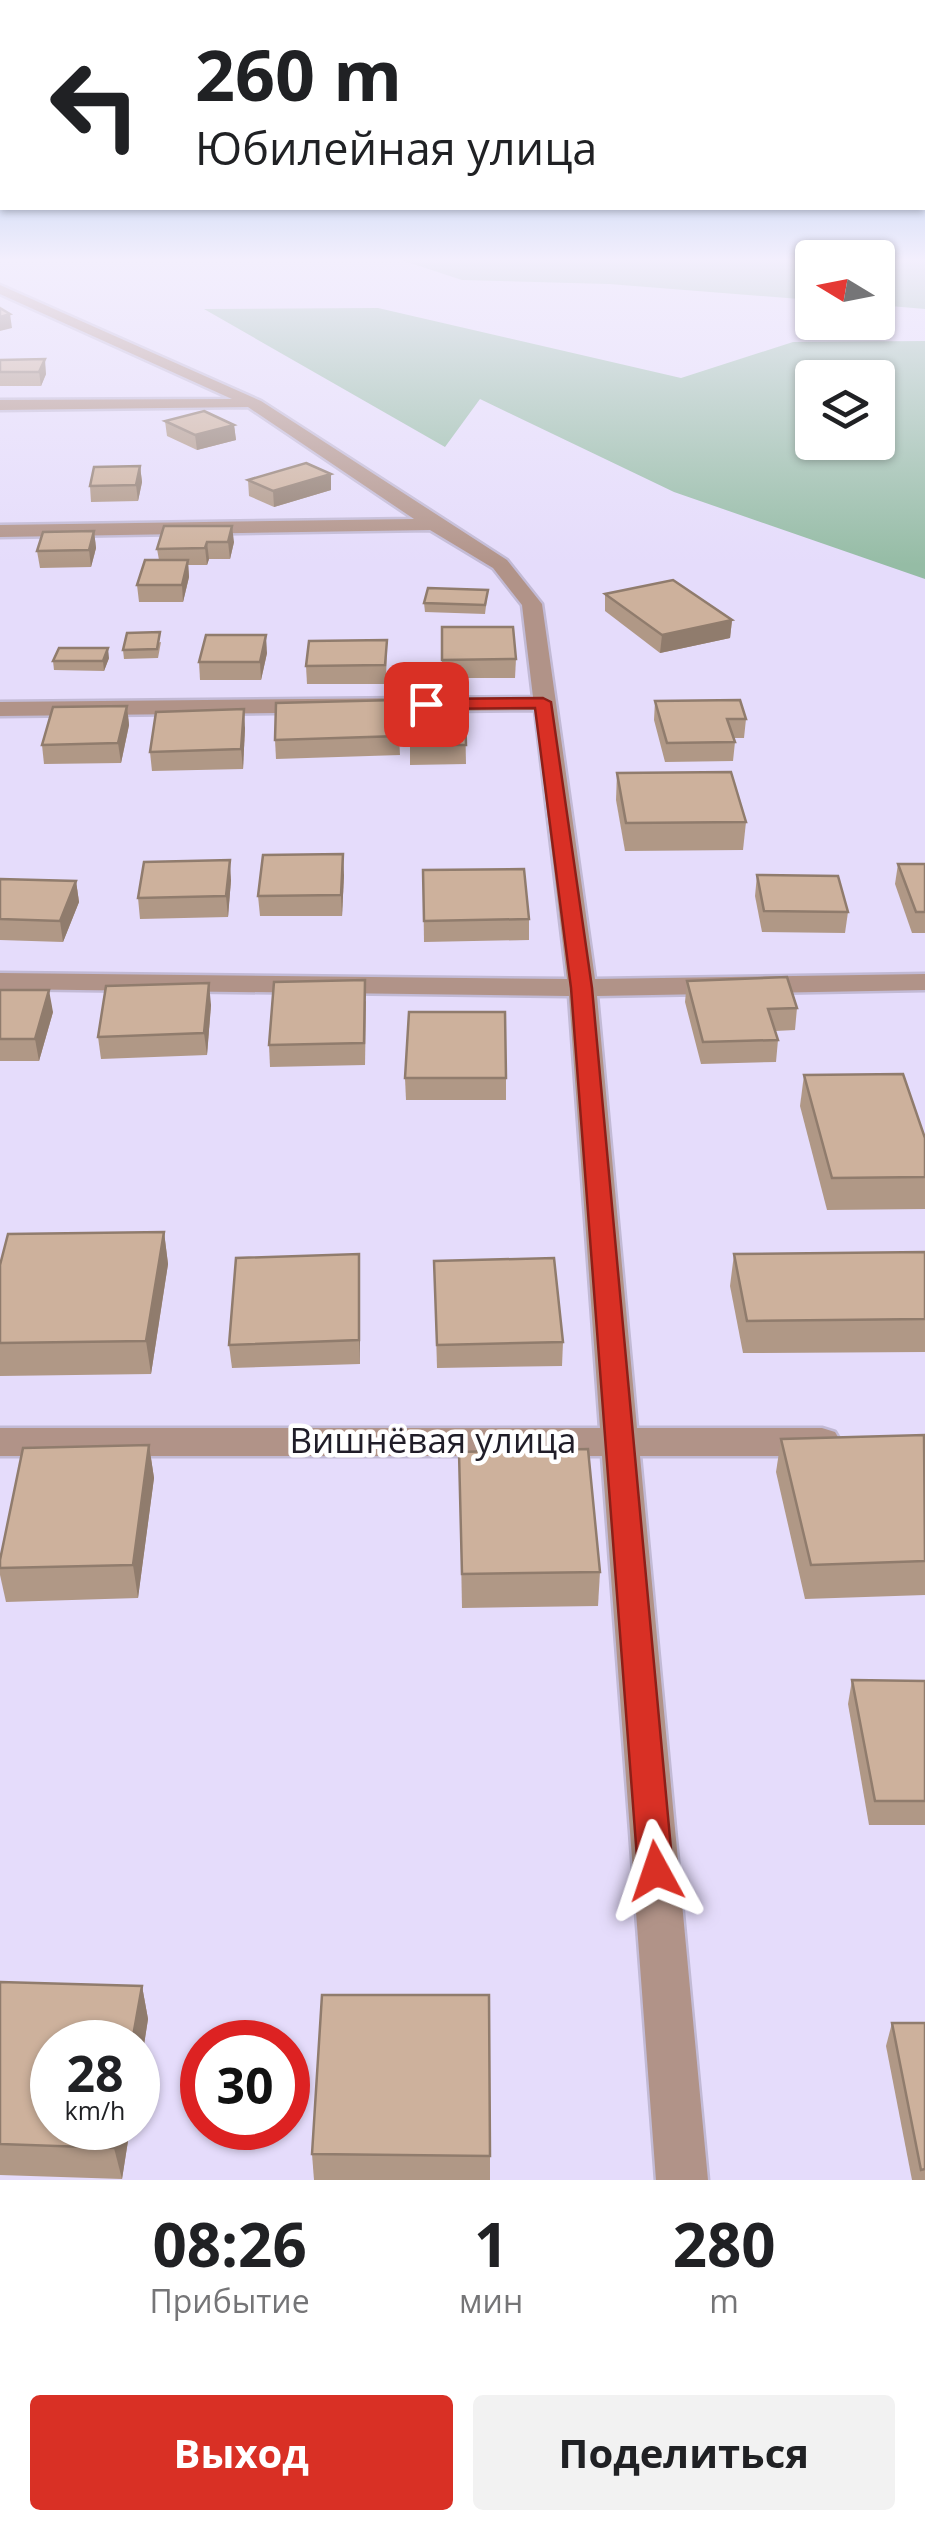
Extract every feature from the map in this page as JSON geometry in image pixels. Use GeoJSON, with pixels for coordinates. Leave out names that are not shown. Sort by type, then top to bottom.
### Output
{"type":"FeatureCollection","features":[{"type":"Feature","properties":{"kind":"street"},"geometry":{"type":"LineString","coordinates":[[158,361],[255,404],[500,564],[532,604],[582,988],[682,2180]]}},
{"type":"Feature","properties":{"kind":"street"},"geometry":{"type":"LineString","coordinates":[[0,405],[255,404]]}},
{"type":"Feature","properties":{"kind":"street"},"geometry":{"type":"LineString","coordinates":[[0,530],[434,524]]}},
{"type":"Feature","properties":{"kind":"street"},"geometry":{"type":"LineString","coordinates":[[0,709],[543,702]]}},
{"type":"Feature","properties":{"kind":"street"},"geometry":{"type":"LineString","coordinates":[[0,981],[582,988],[925,982]]}},
{"type":"Feature","properties":{"kind":"street","name":"Вишнёвая улица"},"geometry":{"type":"LineString","coordinates":[[0,1442],[849,1442]]}},
{"type":"Feature","properties":{"kind":"green space"},"geometry":{"type":"Polygon","coordinates":[[[294,361],[606,361],[681,378],[735,361],[795,361],[795,460],[895,460],[895,361],[925,361],[925,579],[674,492],[480,399],[445,447],[294,361]]]}},
{"type":"Feature","properties":{"kind":"building"},"geometry":{"type":"Polygon","coordinates":[[[0,361],[44,361],[39,372],[0,372],[0,361]]]}},
{"type":"Feature","properties":{"kind":"building"},"geometry":{"type":"Polygon","coordinates":[[[204,411],[234,425],[195,435],[165,421],[204,411]]]}},
{"type":"Feature","properties":{"kind":"building"},"geometry":{"type":"Polygon","coordinates":[[[306,463],[331,474],[273,491],[248,480],[306,463]]]}},
{"type":"Feature","properties":{"kind":"building"},"geometry":{"type":"Polygon","coordinates":[[[140,466],[136,485],[90,486],[94,467],[140,466]]]}},
{"type":"Feature","properties":{"kind":"building"},"geometry":{"type":"Polygon","coordinates":[[[164,526],[232,526],[228,542],[207,542],[205,548],[157,549],[164,526]]]}},
{"type":"Feature","properties":{"kind":"building"},"geometry":{"type":"Polygon","coordinates":[[[94,531],[89,550],[37,551],[43,532],[94,531]]]}},
{"type":"Feature","properties":{"kind":"building"},"geometry":{"type":"Polygon","coordinates":[[[145,560],[188,560],[182,585],[137,585],[145,560]]]}},
{"type":"Feature","properties":{"kind":"building"},"geometry":{"type":"Polygon","coordinates":[[[673,580],[732,620],[662,635],[605,594],[673,580]]]}},
{"type":"Feature","properties":{"kind":"building"},"geometry":{"type":"Polygon","coordinates":[[[428,588],[488,590],[485,605],[424,603],[428,588]]]}},
{"type":"Feature","properties":{"kind":"building"},"geometry":{"type":"Polygon","coordinates":[[[442,627],[513,627],[516,659],[442,660],[442,627]]]}},
{"type":"Feature","properties":{"kind":"building"},"geometry":{"type":"Polygon","coordinates":[[[160,632],[157,649],[123,650],[127,633],[160,632]]]}},
{"type":"Feature","properties":{"kind":"building"},"geometry":{"type":"Polygon","coordinates":[[[206,635],[266,635],[260,662],[199,662],[206,635]]]}},
{"type":"Feature","properties":{"kind":"building"},"geometry":{"type":"Polygon","coordinates":[[[387,640],[385,665],[306,666],[309,641],[387,640]]]}},
{"type":"Feature","properties":{"kind":"building"},"geometry":{"type":"Polygon","coordinates":[[[59,648],[108,648],[103,661],[53,661],[59,648]]]}},
{"type":"Feature","properties":{"kind":"building"},"geometry":{"type":"Polygon","coordinates":[[[396,700],[399,736],[275,740],[276,703],[396,700]]]}},
{"type":"Feature","properties":{"kind":"building"},"geometry":{"type":"Polygon","coordinates":[[[740,700],[746,719],[727,719],[735,742],[667,743],[655,701],[740,700]]]}},
{"type":"Feature","properties":{"kind":"building"},"geometry":{"type":"Polygon","coordinates":[[[127,706],[118,743],[42,745],[53,707],[127,706]]]}},
{"type":"Feature","properties":{"kind":"building"},"geometry":{"type":"Polygon","coordinates":[[[244,709],[241,749],[150,752],[156,712],[244,709]]]}},
{"type":"Feature","properties":{"kind":"building"},"geometry":{"type":"Polygon","coordinates":[[[411,714],[465,714],[466,745],[410,745],[411,714]]]}},
{"type":"Feature","properties":{"kind":"building"},"geometry":{"type":"Polygon","coordinates":[[[731,772],[746,822],[626,823],[617,773],[731,772]]]}},
{"type":"Feature","properties":{"kind":"building"},"geometry":{"type":"Polygon","coordinates":[[[343,854],[341,895],[258,896],[263,855],[343,854]]]}},
{"type":"Feature","properties":{"kind":"building"},"geometry":{"type":"Polygon","coordinates":[[[230,860],[226,896],[138,898],[144,862],[230,860]]]}},
{"type":"Feature","properties":{"kind":"building"},"geometry":{"type":"Polygon","coordinates":[[[898,864],[925,864],[925,912],[916,912],[898,864]]]}},
{"type":"Feature","properties":{"kind":"building"},"geometry":{"type":"Polygon","coordinates":[[[524,869],[529,919],[424,921],[423,870],[524,869]]]}},
{"type":"Feature","properties":{"kind":"building"},"geometry":{"type":"Polygon","coordinates":[[[757,875],[838,876],[848,912],[764,911],[757,875]]]}},
{"type":"Feature","properties":{"kind":"building"},"geometry":{"type":"Polygon","coordinates":[[[0,879],[76,881],[60,921],[0,919],[0,879]]]}},
{"type":"Feature","properties":{"kind":"building"},"geometry":{"type":"Polygon","coordinates":[[[787,977],[797,1008],[768,1009],[778,1040],[703,1042],[687,981],[787,977]]]}},
{"type":"Feature","properties":{"kind":"building"},"geometry":{"type":"Polygon","coordinates":[[[365,980],[364,1043],[269,1045],[274,982],[365,980]]]}},
{"type":"Feature","properties":{"kind":"building"},"geometry":{"type":"Polygon","coordinates":[[[209,983],[204,1033],[98,1037],[106,986],[209,983]]]}},
{"type":"Feature","properties":{"kind":"building"},"geometry":{"type":"Polygon","coordinates":[[[0,990],[49,990],[35,1039],[0,1039],[0,990]]]}},
{"type":"Feature","properties":{"kind":"building"},"geometry":{"type":"Polygon","coordinates":[[[409,1012],[505,1012],[506,1078],[405,1078],[409,1012]]]}},
{"type":"Feature","properties":{"kind":"building"},"geometry":{"type":"Polygon","coordinates":[[[903,1074],[925,1138],[925,1177],[832,1178],[804,1075],[903,1074]]]}},
{"type":"Feature","properties":{"kind":"building"},"geometry":{"type":"Polygon","coordinates":[[[164,1232],[146,1341],[0,1343],[0,1265],[8,1234],[164,1232]]]}},
{"type":"Feature","properties":{"kind":"building"},"geometry":{"type":"Polygon","coordinates":[[[925,1252],[925,1319],[747,1321],[734,1254],[925,1252]]]}},
{"type":"Feature","properties":{"kind":"building"},"geometry":{"type":"Polygon","coordinates":[[[359,1254],[359,1340],[229,1345],[236,1258],[359,1254]]]}},
{"type":"Feature","properties":{"kind":"building"},"geometry":{"type":"Polygon","coordinates":[[[554,1258],[563,1342],[437,1345],[434,1261],[554,1258]]]}},
{"type":"Feature","properties":{"kind":"building"},"geometry":{"type":"Polygon","coordinates":[[[924,1435],[925,1561],[811,1565],[781,1439],[924,1435]]]}},
{"type":"Feature","properties":{"kind":"building"},"geometry":{"type":"Polygon","coordinates":[[[149,1445],[133,1565],[0,1568],[23,1448],[149,1445]]]}},
{"type":"Feature","properties":{"kind":"building"},"geometry":{"type":"Polygon","coordinates":[[[588,1449],[600,1572],[462,1574],[459,1452],[588,1449]]]}},
{"type":"Feature","properties":{"kind":"building"},"geometry":{"type":"Polygon","coordinates":[[[852,1680],[925,1681],[925,1801],[875,1801],[852,1680]]]}},
{"type":"Feature","properties":{"kind":"building"},"geometry":{"type":"Polygon","coordinates":[[[0,1982],[142,1986],[136,2020],[30,2020],[30,2145],[0,2144],[0,1982]]]}},
{"type":"Feature","properties":{"kind":"building"},"geometry":{"type":"Polygon","coordinates":[[[322,1995],[489,1995],[490,2156],[312,2154],[322,1995]]]}},
{"type":"Feature","properties":{"kind":"building"},"geometry":{"type":"Polygon","coordinates":[[[892,2023],[925,2023],[925,2169],[921,2170],[892,2023]]]}},
{"type":"Feature","properties":{"kind":"route"},"geometry":{"type":"LineString","coordinates":[[426,704],[543,702],[582,988],[656,1871]]}}]}
